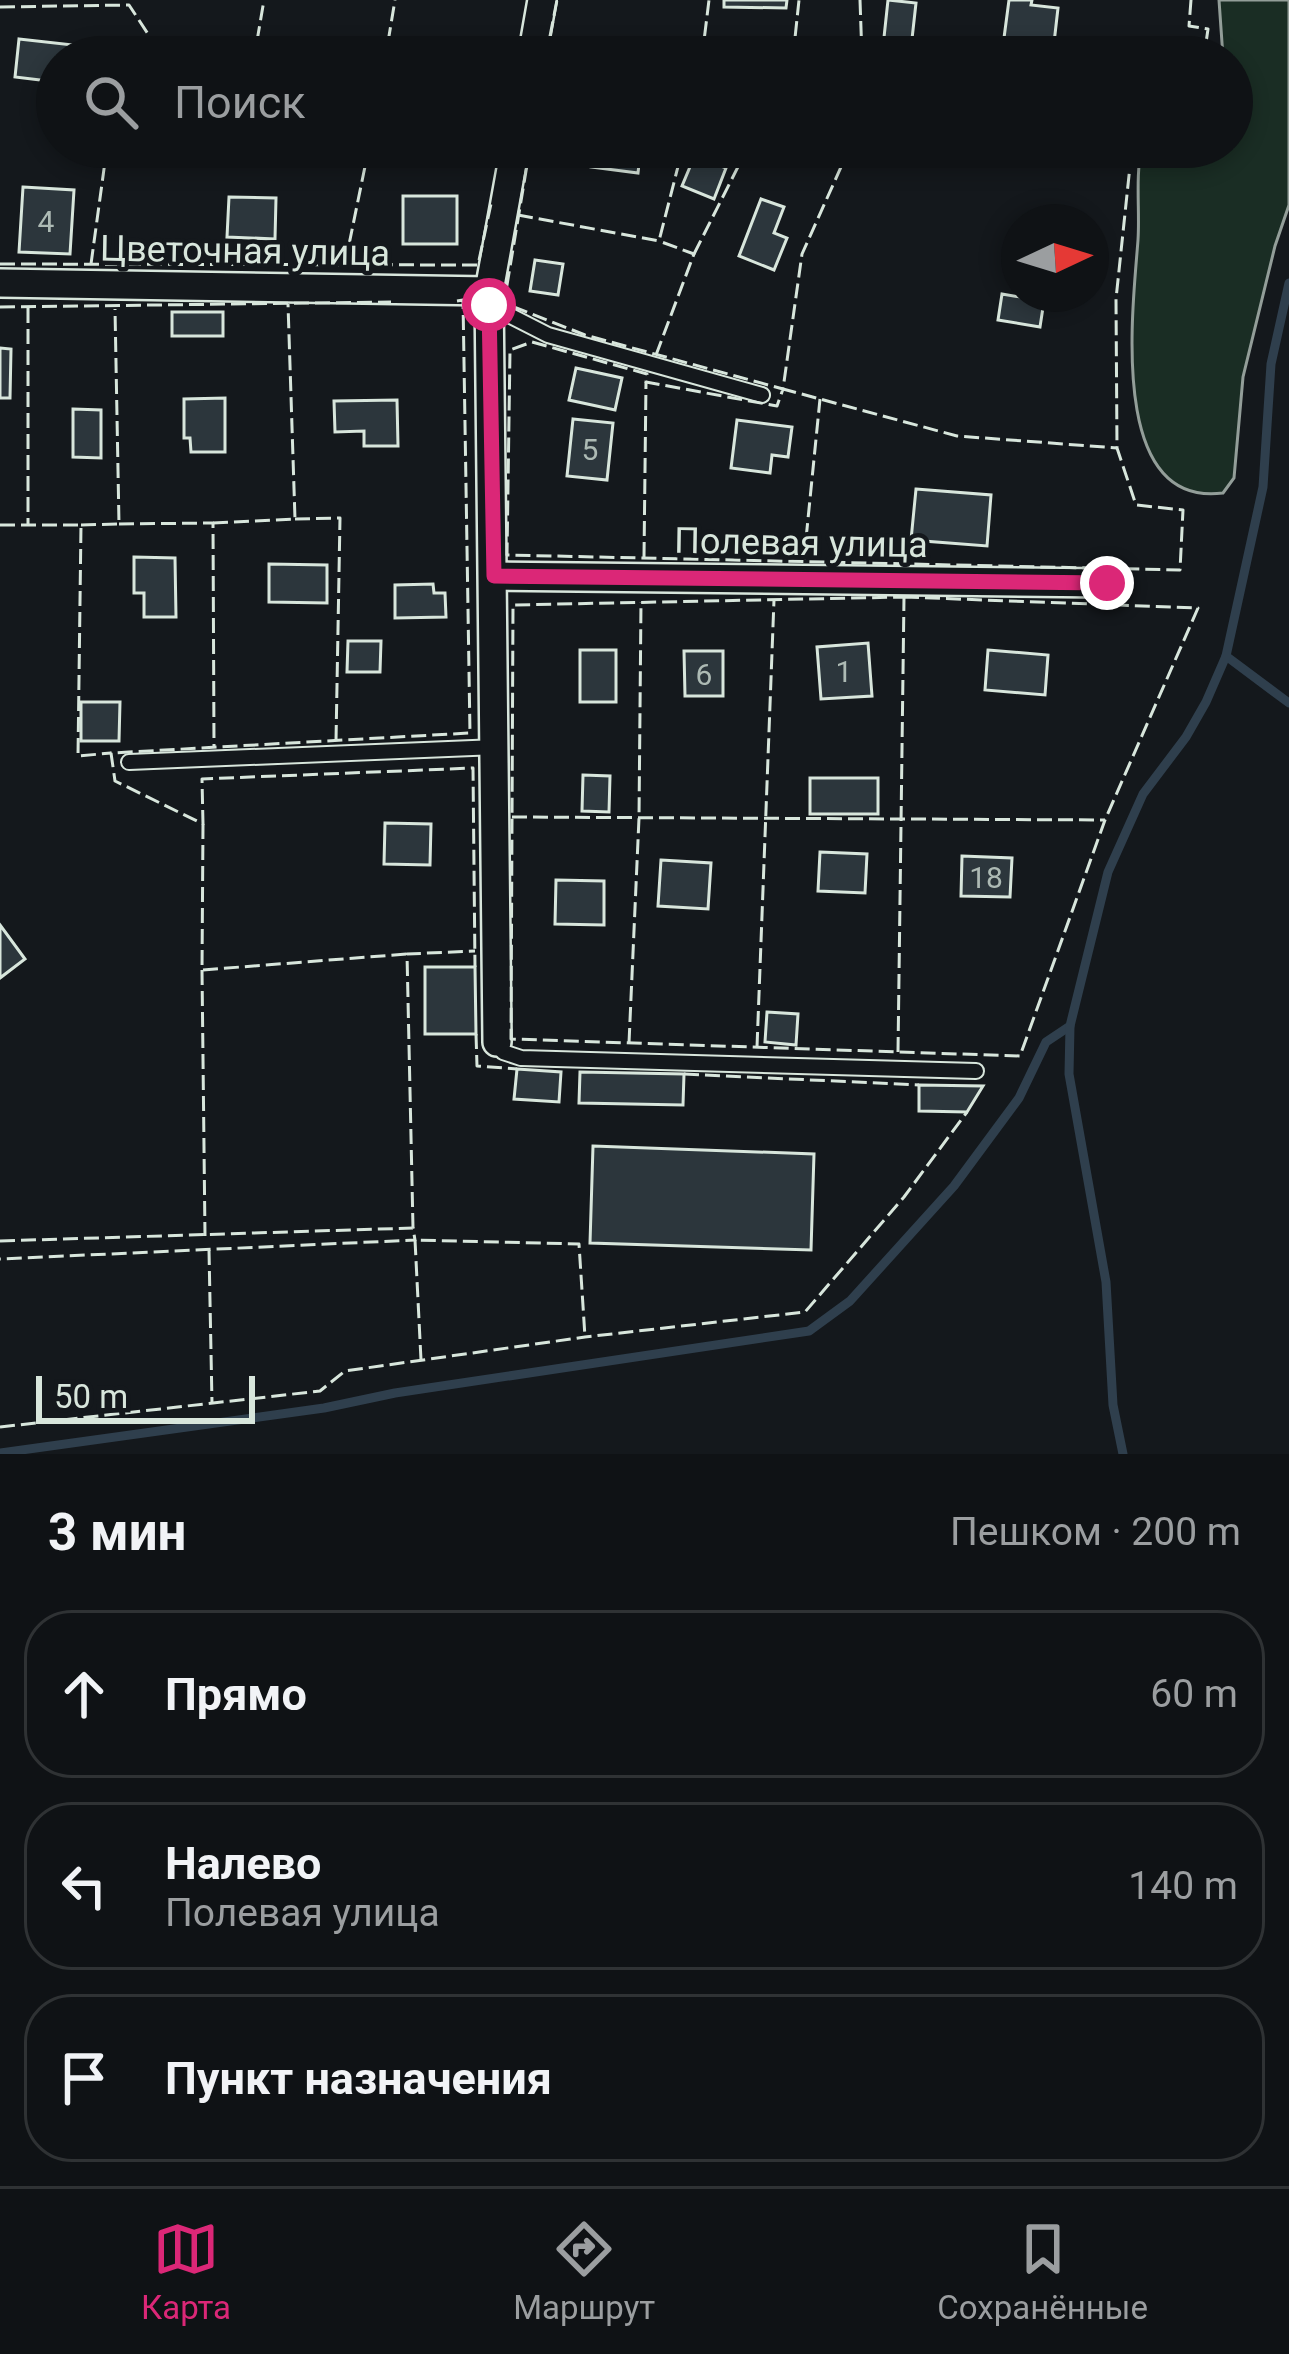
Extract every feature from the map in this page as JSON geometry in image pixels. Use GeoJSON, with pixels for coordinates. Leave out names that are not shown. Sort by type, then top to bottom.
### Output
{"type":"FeatureCollection","features":[{"type":"Feature","properties":{"kind":"street"},"geometry":{"type":"LineString","coordinates":[[536,36],[542,0]]}},
{"type":"Feature","properties":{"kind":"street"},"geometry":{"type":"LineString","coordinates":[[497,1042],[489,298],[511,168]]}},
{"type":"Feature","properties":{"kind":"street","name":"Цветочная улица"},"geometry":{"type":"LineString","coordinates":[[0,283],[489,298]]}},
{"type":"Feature","properties":{"kind":"street","name":"Полевая улица"},"geometry":{"type":"LineString","coordinates":[[494,576],[1107,583]]}},
{"type":"Feature","properties":{"kind":"lane"},"geometry":{"type":"LineString","coordinates":[[489,298],[548,335],[762,395]]}},
{"type":"Feature","properties":{"kind":"lane"},"geometry":{"type":"LineString","coordinates":[[129,761],[496,747]]}},
{"type":"Feature","properties":{"kind":"lane"},"geometry":{"type":"LineString","coordinates":[[497,1042],[503,1052],[521,1058],[976,1071]]}},
{"type":"Feature","properties":{"kind":"green space"},"geometry":{"type":"Polygon","coordinates":[[[1219,0],[1289,0],[1289,205],[1243,377],[1234,478],[1223,493],[1186,489],[1160,469],[1144,437],[1132,354],[1139,168],[1253,168],[1253,36],[1222,36],[1219,0]]]}},
{"type":"Feature","properties":{"kind":"building"},"geometry":{"type":"Polygon","coordinates":[[[724,0],[787,0],[786,8],[724,7],[724,0]]]}},
{"type":"Feature","properties":{"kind":"building"},"geometry":{"type":"Polygon","coordinates":[[[888,0],[916,3],[912,36],[884,36],[888,0]]]}},
{"type":"Feature","properties":{"kind":"building"},"geometry":{"type":"Polygon","coordinates":[[[1009,0],[1032,0],[1031,5],[1058,8],[1055,36],[1004,36],[1009,0]]]}},
{"type":"Feature","properties":{"kind":"building"},"geometry":{"type":"Polygon","coordinates":[[[19,39],[36,41],[36,80],[15,77],[19,39]]]}},
{"type":"Feature","properties":{"kind":"building"},"geometry":{"type":"Polygon","coordinates":[[[599,168],[639,168],[638,173],[599,168]]]}},
{"type":"Feature","properties":{"kind":"building"},"geometry":{"type":"Polygon","coordinates":[[[690,168],[726,168],[714,199],[682,186],[690,168]]]}},
{"type":"Feature","properties":{"kind":"building"},"geometry":{"type":"Polygon","coordinates":[[[23,187],[74,190],[70,254],[19,252],[23,187]]]}},
{"type":"Feature","properties":{"kind":"building"},"geometry":{"type":"Polygon","coordinates":[[[403,196],[457,196],[457,244],[403,244],[403,196]]]}},
{"type":"Feature","properties":{"kind":"building"},"geometry":{"type":"Polygon","coordinates":[[[229,197],[276,198],[275,239],[227,237],[229,197]]]}},
{"type":"Feature","properties":{"kind":"building"},"geometry":{"type":"Polygon","coordinates":[[[761,199],[784,207],[774,233],[787,238],[774,270],[739,256],[761,199]]]}},
{"type":"Feature","properties":{"kind":"building"},"geometry":{"type":"Polygon","coordinates":[[[535,260],[563,264],[558,295],[530,291],[535,260]]]}},
{"type":"Feature","properties":{"kind":"building"},"geometry":{"type":"Polygon","coordinates":[[[1001,300],[1001,312],[1042,312],[1040,327],[998,320],[1001,300]]]}},
{"type":"Feature","properties":{"kind":"building"},"geometry":{"type":"Polygon","coordinates":[[[172,312],[223,312],[223,336],[172,336],[172,312]]]}},
{"type":"Feature","properties":{"kind":"building"},"geometry":{"type":"Polygon","coordinates":[[[0,348],[11,349],[10,398],[0,398],[0,348]]]}},
{"type":"Feature","properties":{"kind":"building"},"geometry":{"type":"Polygon","coordinates":[[[576,368],[622,378],[615,410],[569,400],[576,368]]]}},
{"type":"Feature","properties":{"kind":"building"},"geometry":{"type":"Polygon","coordinates":[[[225,398],[225,452],[191,452],[190,438],[184,438],[184,399],[225,398]]]}},
{"type":"Feature","properties":{"kind":"building"},"geometry":{"type":"Polygon","coordinates":[[[397,400],[398,446],[364,446],[364,431],[335,432],[334,401],[397,400]]]}},
{"type":"Feature","properties":{"kind":"building"},"geometry":{"type":"Polygon","coordinates":[[[73,409],[101,410],[101,458],[73,457],[73,409]]]}},
{"type":"Feature","properties":{"kind":"building"},"geometry":{"type":"Polygon","coordinates":[[[573,419],[613,423],[607,480],[567,476],[573,419]]]}},
{"type":"Feature","properties":{"kind":"building"},"geometry":{"type":"Polygon","coordinates":[[[737,420],[792,427],[788,457],[772,455],[770,473],[731,468],[737,420]]]}},
{"type":"Feature","properties":{"kind":"building"},"geometry":{"type":"Polygon","coordinates":[[[916,489],[991,495],[987,546],[911,540],[916,489]]]}},
{"type":"Feature","properties":{"kind":"building"},"geometry":{"type":"Polygon","coordinates":[[[134,557],[175,558],[176,617],[144,617],[144,593],[134,593],[134,557]]]}},
{"type":"Feature","properties":{"kind":"building"},"geometry":{"type":"Polygon","coordinates":[[[269,564],[327,565],[327,603],[269,602],[269,564]]]}},
{"type":"Feature","properties":{"kind":"building"},"geometry":{"type":"Polygon","coordinates":[[[433,584],[434,593],[445,593],[446,617],[395,618],[395,585],[433,584]]]}},
{"type":"Feature","properties":{"kind":"building"},"geometry":{"type":"Polygon","coordinates":[[[348,641],[381,641],[380,672],[347,672],[348,641]]]}},
{"type":"Feature","properties":{"kind":"building"},"geometry":{"type":"Polygon","coordinates":[[[868,643],[872,696],[821,699],[817,647],[868,643]]]}},
{"type":"Feature","properties":{"kind":"building"},"geometry":{"type":"Polygon","coordinates":[[[580,650],[616,650],[616,702],[580,702],[580,650]]]}},
{"type":"Feature","properties":{"kind":"building"},"geometry":{"type":"Polygon","coordinates":[[[988,650],[1048,655],[1045,695],[985,690],[988,650]]]}},
{"type":"Feature","properties":{"kind":"building"},"geometry":{"type":"Polygon","coordinates":[[[684,651],[723,651],[723,696],[685,696],[684,651]]]}},
{"type":"Feature","properties":{"kind":"building"},"geometry":{"type":"Polygon","coordinates":[[[81,702],[120,702],[119,741],[81,741],[81,702]]]}},
{"type":"Feature","properties":{"kind":"building"},"geometry":{"type":"Polygon","coordinates":[[[583,775],[610,776],[609,812],[582,811],[583,775]]]}},
{"type":"Feature","properties":{"kind":"building"},"geometry":{"type":"Polygon","coordinates":[[[810,778],[878,778],[878,814],[810,814],[810,778]]]}},
{"type":"Feature","properties":{"kind":"building"},"geometry":{"type":"Polygon","coordinates":[[[385,823],[431,824],[430,865],[384,864],[385,823]]]}},
{"type":"Feature","properties":{"kind":"building"},"geometry":{"type":"Polygon","coordinates":[[[820,852],[867,854],[865,893],[818,891],[820,852]]]}},
{"type":"Feature","properties":{"kind":"building"},"geometry":{"type":"Polygon","coordinates":[[[962,856],[1012,858],[1010,897],[961,896],[962,856]]]}},
{"type":"Feature","properties":{"kind":"building"},"geometry":{"type":"Polygon","coordinates":[[[661,860],[711,863],[708,909],[658,906],[661,860]]]}},
{"type":"Feature","properties":{"kind":"building"},"geometry":{"type":"Polygon","coordinates":[[[556,880],[604,881],[604,925],[555,924],[556,880]]]}},
{"type":"Feature","properties":{"kind":"building"},"geometry":{"type":"Polygon","coordinates":[[[0,925],[25,959],[0,978],[0,925]]]}},
{"type":"Feature","properties":{"kind":"building"},"geometry":{"type":"Polygon","coordinates":[[[425,967],[475,967],[476,1034],[425,1034],[425,967]]]}},
{"type":"Feature","properties":{"kind":"building"},"geometry":{"type":"Polygon","coordinates":[[[767,1012],[798,1014],[796,1045],[765,1042],[767,1012]]]}},
{"type":"Feature","properties":{"kind":"building"},"geometry":{"type":"Polygon","coordinates":[[[517,1069],[561,1072],[559,1102],[514,1099],[517,1069]]]}},
{"type":"Feature","properties":{"kind":"building"},"geometry":{"type":"Polygon","coordinates":[[[580,1072],[684,1074],[683,1105],[579,1103],[580,1072]]]}},
{"type":"Feature","properties":{"kind":"building"},"geometry":{"type":"Polygon","coordinates":[[[919,1085],[983,1086],[967,1112],[919,1111],[919,1085]]]}},
{"type":"Feature","properties":{"kind":"building"},"geometry":{"type":"Polygon","coordinates":[[[593,1146],[814,1154],[811,1250],[590,1243],[593,1146]]]}},
{"type":"Feature","properties":{"kind":"waterway"},"geometry":{"type":"LineString","coordinates":[[1123,1454],[1113,1405],[1106,1282],[1069,1074],[1070,1026],[1108,872],[1143,794],[1186,737],[1226,656],[1263,487],[1271,364],[1289,283]]}},
{"type":"Feature","properties":{"kind":"waterway"},"geometry":{"type":"LineString","coordinates":[[1226,656],[1289,703]]}},
{"type":"Feature","properties":{"kind":"waterway"},"geometry":{"type":"LineString","coordinates":[[0,1453],[324,1408],[395,1393],[809,1331],[850,1301],[954,1186],[1019,1098],[1046,1042],[1070,1026]]}},
{"type":"Feature","properties":{"kind":"fence"},"geometry":{"type":"LineString","coordinates":[[258,36],[264,0]]}},
{"type":"Feature","properties":{"kind":"fence"},"geometry":{"type":"LineString","coordinates":[[389,36],[395,0]]}},
{"type":"Feature","properties":{"kind":"fence"},"geometry":{"type":"LineString","coordinates":[[550,36],[557,0]]}},
{"type":"Feature","properties":{"kind":"fence"},"geometry":{"type":"LineString","coordinates":[[705,36],[709,0]]}},
{"type":"Feature","properties":{"kind":"fence"},"geometry":{"type":"LineString","coordinates":[[795,36],[799,0]]}},
{"type":"Feature","properties":{"kind":"fence"},"geometry":{"type":"LineString","coordinates":[[860,0],[861,36]]}},
{"type":"Feature","properties":{"kind":"fence"},"geometry":{"type":"LineString","coordinates":[[1191,0],[1189,26],[1208,29],[1207,36]]}},
{"type":"Feature","properties":{"kind":"fence"},"geometry":{"type":"LineString","coordinates":[[0,7],[129,5],[149,36]]}},
{"type":"Feature","properties":{"kind":"fence"},"geometry":{"type":"LineString","coordinates":[[91,264],[104,168]]}},
{"type":"Feature","properties":{"kind":"fence"},"geometry":{"type":"LineString","coordinates":[[345,264],[365,168]]}},
{"type":"Feature","properties":{"kind":"fence"},"geometry":{"type":"LineString","coordinates":[[526,168],[504,303],[585,335],[783,389],[777,406],[646,382],[647,374],[532,342],[510,350],[507,555],[1180,570],[1183,510],[1136,505],[1117,448],[1116,299],[1130,168]]}},
{"type":"Feature","properties":{"kind":"fence"},"geometry":{"type":"LineString","coordinates":[[518,215],[659,241],[678,168]]}},
{"type":"Feature","properties":{"kind":"fence"},"geometry":{"type":"LineString","coordinates":[[694,254],[737,168]]}},
{"type":"Feature","properties":{"kind":"fence"},"geometry":{"type":"LineString","coordinates":[[841,168],[802,254],[783,389],[957,436],[1117,448]]}},
{"type":"Feature","properties":{"kind":"fence"},"geometry":{"type":"LineString","coordinates":[[0,264],[478,265],[492,199]]}},
{"type":"Feature","properties":{"kind":"fence"},"geometry":{"type":"LineString","coordinates":[[656,355],[694,254],[659,241]]}},
{"type":"Feature","properties":{"kind":"fence"},"geometry":{"type":"LineString","coordinates":[[457,301],[463,300],[470,733],[111,753],[115,781],[203,824],[202,779],[473,768],[475,967]]}},
{"type":"Feature","properties":{"kind":"fence"},"geometry":{"type":"LineString","coordinates":[[0,307],[391,302]]}},
{"type":"Feature","properties":{"kind":"fence"},"geometry":{"type":"LineString","coordinates":[[213,523],[295,519],[288,304]]}},
{"type":"Feature","properties":{"kind":"fence"},"geometry":{"type":"LineString","coordinates":[[28,308],[28,525]]}},
{"type":"Feature","properties":{"kind":"fence"},"geometry":{"type":"LineString","coordinates":[[81,525],[119,524],[115,309]]}},
{"type":"Feature","properties":{"kind":"fence"},"geometry":{"type":"LineString","coordinates":[[644,557],[646,382]]}},
{"type":"Feature","properties":{"kind":"fence"},"geometry":{"type":"LineString","coordinates":[[804,559],[820,399]]}},
{"type":"Feature","properties":{"kind":"fence"},"geometry":{"type":"LineString","coordinates":[[295,519],[340,518],[336,741]]}},
{"type":"Feature","properties":{"kind":"fence"},"geometry":{"type":"LineString","coordinates":[[119,524],[213,523],[214,747]]}},
{"type":"Feature","properties":{"kind":"fence"},"geometry":{"type":"LineString","coordinates":[[0,525],[81,525],[78,756],[111,753]]}},
{"type":"Feature","properties":{"kind":"fence"},"geometry":{"type":"LineString","coordinates":[[904,597],[1198,608],[1105,820],[1020,1056],[511,1039],[513,605],[904,597]]}},
{"type":"Feature","properties":{"kind":"fence"},"geometry":{"type":"LineString","coordinates":[[898,1052],[904,597]]}},
{"type":"Feature","properties":{"kind":"fence"},"geometry":{"type":"LineString","coordinates":[[757,1047],[774,600]]}},
{"type":"Feature","properties":{"kind":"fence"},"geometry":{"type":"LineString","coordinates":[[629,1043],[639,818],[641,602]]}},
{"type":"Feature","properties":{"kind":"fence"},"geometry":{"type":"LineString","coordinates":[[512,817],[1105,820]]}},
{"type":"Feature","properties":{"kind":"fence"},"geometry":{"type":"LineString","coordinates":[[203,824],[202,970],[407,954]]}},
{"type":"Feature","properties":{"kind":"fence"},"geometry":{"type":"LineString","coordinates":[[413,1228],[407,954],[475,951]]}},
{"type":"Feature","properties":{"kind":"fence"},"geometry":{"type":"LineString","coordinates":[[202,970],[205,1236]]}},
{"type":"Feature","properties":{"kind":"fence"},"geometry":{"type":"LineString","coordinates":[[476,1034],[477,1066],[517,1069]]}},
{"type":"Feature","properties":{"kind":"fence"},"geometry":{"type":"LineString","coordinates":[[684,1074],[919,1085]]}},
{"type":"Feature","properties":{"kind":"fence"},"geometry":{"type":"LineString","coordinates":[[0,1427],[320,1391],[345,1371],[805,1312],[904,1197],[967,1112]]}},
{"type":"Feature","properties":{"kind":"fence"},"geometry":{"type":"LineString","coordinates":[[0,1241],[413,1228],[415,1240],[0,1259]]}},
{"type":"Feature","properties":{"kind":"fence"},"geometry":{"type":"LineString","coordinates":[[421,1360],[415,1240],[579,1244],[585,1337]]}},
{"type":"Feature","properties":{"kind":"fence"},"geometry":{"type":"LineString","coordinates":[[209,1250],[212,1403]]}},
{"type":"Feature","properties":{"kind":"route"},"geometry":{"type":"LineString","coordinates":[[489,305],[494,576],[1107,583]]}}]}
